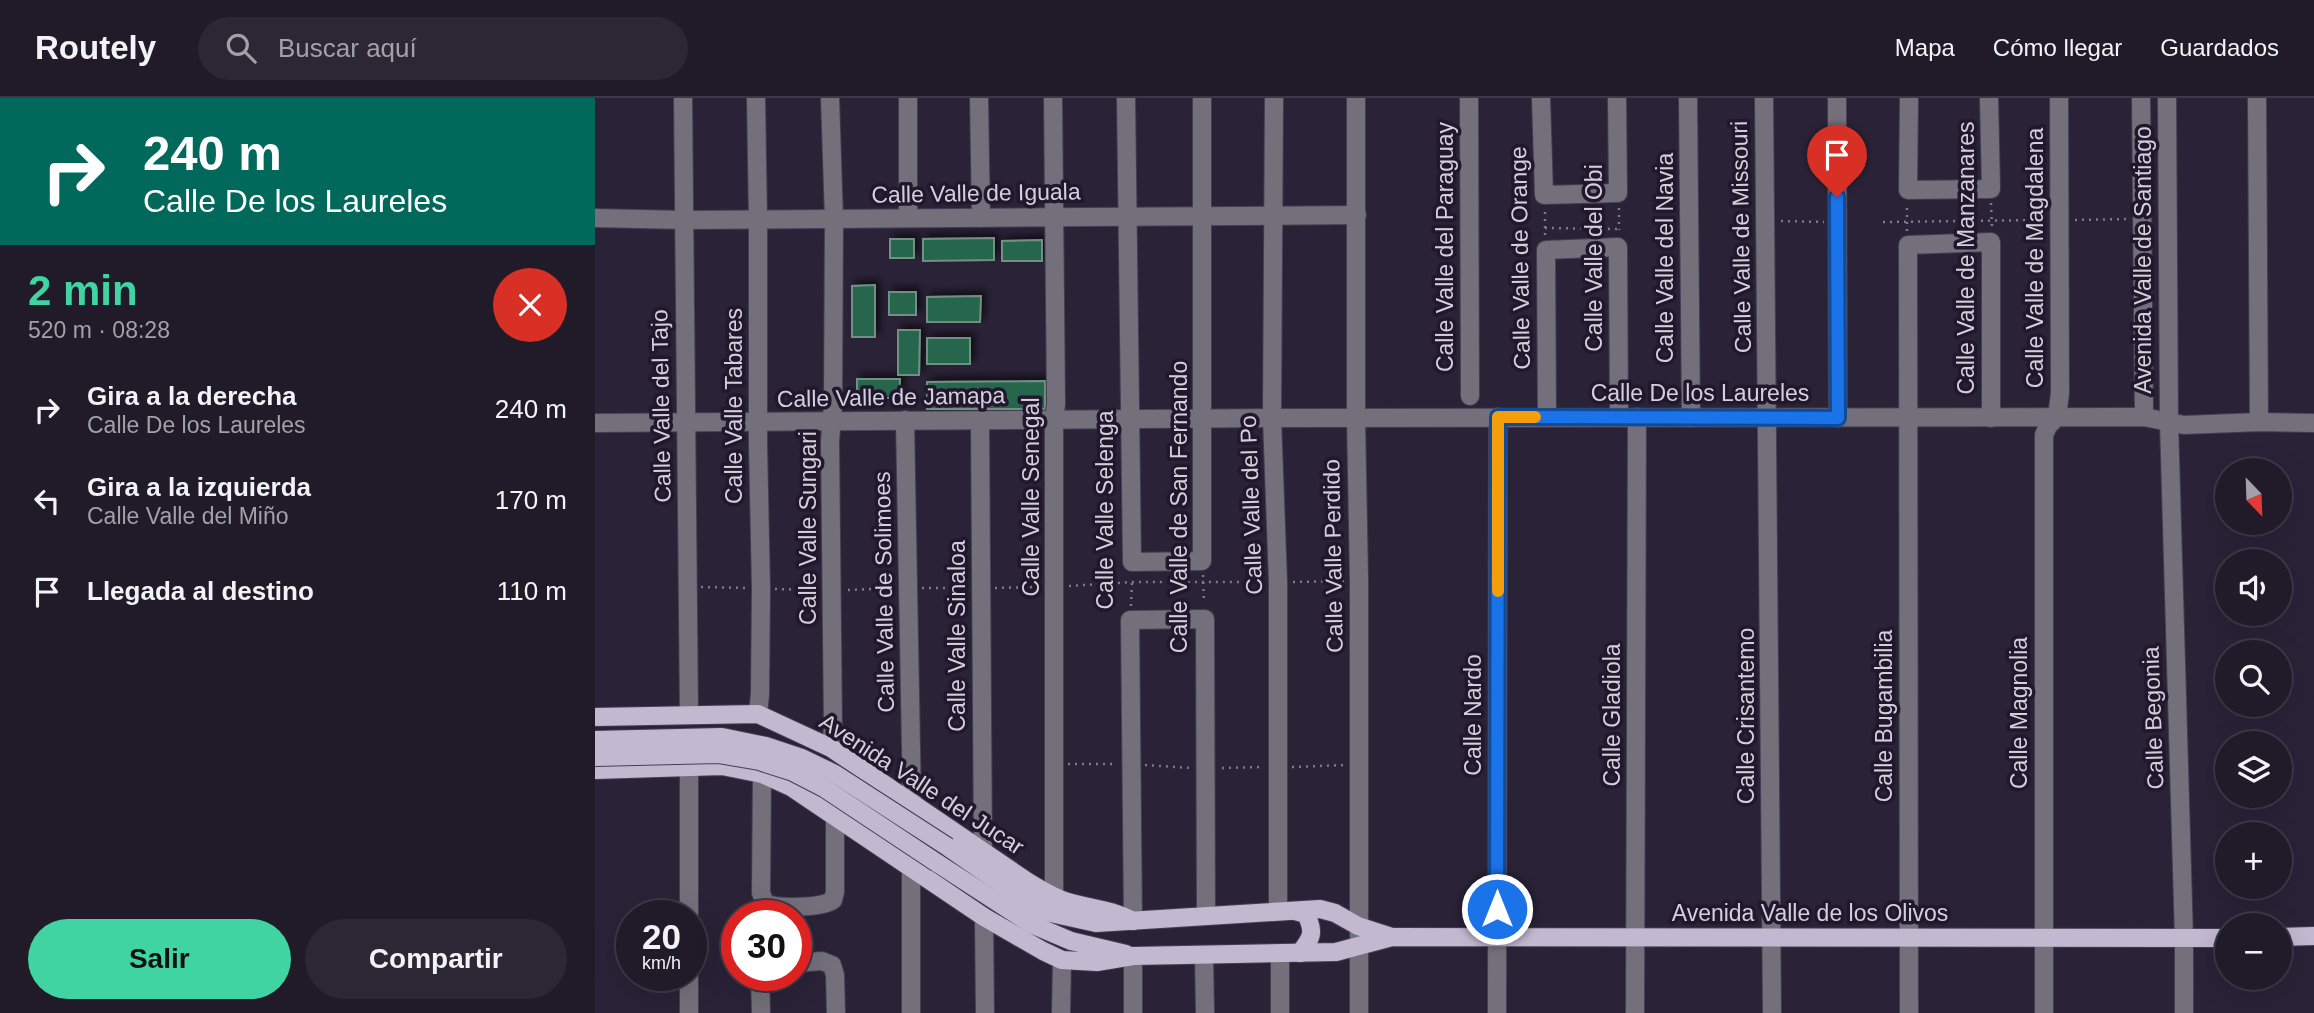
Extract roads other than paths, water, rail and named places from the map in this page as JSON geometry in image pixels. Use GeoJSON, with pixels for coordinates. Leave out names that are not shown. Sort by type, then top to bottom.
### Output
{"type":"FeatureCollection","features":[{"type":"Feature","properties":{"kind":"main road","name":"Avenida Valle del Jucar"},"geometry":{"type":"LineString","coordinates":[[602,717],[758,713],[831,748],[1054,897],[1115,912],[1133,921]]}},
{"type":"Feature","properties":{"kind":"main road"},"geometry":{"type":"LineString","coordinates":[[637,768],[621,755],[619,733],[634,718],[643,715]]}},
{"type":"Feature","properties":{"kind":"main road"},"geometry":{"type":"LineString","coordinates":[[602,717],[602,769],[722,766],[762,774],[791,787],[984,917],[1062,960],[1097,962],[1133,956],[1336,952],[1359,946]]}},
{"type":"Feature","properties":{"kind":"main road","name":"Avenida Valle del Jucar"},"geometry":{"type":"LineString","coordinates":[[595,740],[722,737],[766,746],[802,758],[835,774],[1046,912],[1096,923],[1320,909],[1335,913],[1358,926]]}},
{"type":"Feature","properties":{"kind":"main road"},"geometry":{"type":"LineString","coordinates":[[595,757],[718,754],[759,761],[793,772],[824,788],[1031,924],[1071,941],[1133,956]]}},
{"type":"Feature","properties":{"kind":"main road"},"geometry":{"type":"LineString","coordinates":[[1286,911],[1306,914],[1312,926],[1311,939],[1300,953]]}},
{"type":"Feature","properties":{"kind":"main road","name":"Avenida Valle de los Olivos"},"geometry":{"type":"LineString","coordinates":[[1358,926],[1392,937]]}},
{"type":"Feature","properties":{"kind":"main road","name":"Avenida Valle de los Olivos"},"geometry":{"type":"LineString","coordinates":[[1359,946],[1392,937],[1497,936],[2215,938]]}},
{"type":"Feature","properties":{"kind":"main road"},"geometry":{"type":"LineString","coordinates":[[2292,937],[2314,936]]}},
{"type":"Feature","properties":{"kind":"street","name":"Calle Valle del Tajo"},"geometry":{"type":"LineString","coordinates":[[683,98],[689,714]]}},
{"type":"Feature","properties":{"kind":"street","name":"Calle Valle Tabares"},"geometry":{"type":"LineString","coordinates":[[756,98],[761,589],[758,713]]}},
{"type":"Feature","properties":{"kind":"street","name":"Calle Valle Sungari"},"geometry":{"type":"LineString","coordinates":[[830,98],[834,219],[830,441],[831,748]]}},
{"type":"Feature","properties":{"kind":"street"},"geometry":{"type":"LineString","coordinates":[[908,98],[908,218]]}},
{"type":"Feature","properties":{"kind":"street"},"geometry":{"type":"LineString","coordinates":[[979,98],[981,218]]}},
{"type":"Feature","properties":{"kind":"street","name":"Calle Valle Senegal"},"geometry":{"type":"LineString","coordinates":[[1053,98],[1056,404],[1054,897]]}},
{"type":"Feature","properties":{"kind":"street","name":"Calle Valle Selenga"},"geometry":{"type":"LineString","coordinates":[[1126,98],[1132,562]]}},
{"type":"Feature","properties":{"kind":"street","name":"Calle Valle de San Fernando"},"geometry":{"type":"LineString","coordinates":[[1132,562],[1202,561],[1202,98]]}},
{"type":"Feature","properties":{"kind":"street","name":"Calle Valle del Po"},"geometry":{"type":"LineString","coordinates":[[1274,98],[1272,418],[1286,911]]}},
{"type":"Feature","properties":{"kind":"street","name":"Calle Valle Perdido"},"geometry":{"type":"LineString","coordinates":[[1356,98],[1359,1013]]}},
{"type":"Feature","properties":{"kind":"street","name":"Calle Valle del Paraguay"},"geometry":{"type":"LineString","coordinates":[[1469,98],[1470,396]]}},
{"type":"Feature","properties":{"kind":"street","name":"Calle Valle de Orange"},"geometry":{"type":"LineString","coordinates":[[1541,98],[1544,195],[1618,193]]}},
{"type":"Feature","properties":{"kind":"street","name":"Calle Valle del Obi"},"geometry":{"type":"LineString","coordinates":[[1617,98],[1618,193]]}},
{"type":"Feature","properties":{"kind":"street","name":"Calle Valle del Navia"},"geometry":{"type":"LineString","coordinates":[[1688,98],[1691,418]]}},
{"type":"Feature","properties":{"kind":"street","name":"Calle Valle de Missouri"},"geometry":{"type":"LineString","coordinates":[[1764,98],[1768,418]]}},
{"type":"Feature","properties":{"kind":"street"},"geometry":{"type":"LineString","coordinates":[[1837,98],[1838,418]]}},
{"type":"Feature","properties":{"kind":"street","name":"Calle Valle de Manzanares"},"geometry":{"type":"LineString","coordinates":[[1909,98],[1907,190],[1991,189],[1989,98]]}},
{"type":"Feature","properties":{"kind":"street","name":"Calle Valle de Magdalena"},"geometry":{"type":"LineString","coordinates":[[2057,417],[2060,393],[2059,98]]}},
{"type":"Feature","properties":{"kind":"street","name":"Avenida Valle de Santiago"},"geometry":{"type":"LineString","coordinates":[[2141,98],[2144,417]]}},
{"type":"Feature","properties":{"kind":"street","name":"Avenida Valle de Santiago"},"geometry":{"type":"LineString","coordinates":[[2167,98],[2169,422]]}},
{"type":"Feature","properties":{"kind":"street"},"geometry":{"type":"LineString","coordinates":[[2257,98],[2259,422]]}},
{"type":"Feature","properties":{"kind":"street","name":"Calle Valle de Iguala"},"geometry":{"type":"LineString","coordinates":[[595,218],[758,220],[1357,215]]}},
{"type":"Feature","properties":{"kind":"street","name":"Calle Valle del Obi"},"geometry":{"type":"LineString","coordinates":[[1546,250],[1618,238],[1619,417]]}},
{"type":"Feature","properties":{"kind":"street","name":"Calle Valle de Manzanares"},"geometry":{"type":"LineString","coordinates":[[1908,245],[1991,242],[1991,418]]}},
{"type":"Feature","properties":{"kind":"street","name":"Calle Bugambilia"},"geometry":{"type":"LineString","coordinates":[[1908,245],[1909,1013]]}},
{"type":"Feature","properties":{"kind":"street","name":"Calle Valle de Orange"},"geometry":{"type":"LineString","coordinates":[[1546,250],[1547,417]]}},
{"type":"Feature","properties":{"kind":"street","name":"Calle Nardo"},"geometry":{"type":"LineString","coordinates":[[1497,1013],[1498,417]]}},
{"type":"Feature","properties":{"kind":"street","name":"Calle Gladiola"},"geometry":{"type":"LineString","coordinates":[[1635,1013],[1637,417]]}},
{"type":"Feature","properties":{"kind":"street","name":"Calle Magnolia"},"geometry":{"type":"LineString","coordinates":[[2044,1013],[2044,435],[2057,417]]}},
{"type":"Feature","properties":{"kind":"street","name":"Calle De los Laureles"},"geometry":{"type":"LineString","coordinates":[[1356,418],[2144,417],[2184,425],[2314,423]]}},
{"type":"Feature","properties":{"kind":"street","name":"Calle Valle de Jamapa"},"geometry":{"type":"LineString","coordinates":[[595,423],[1356,418]]}},
{"type":"Feature","properties":{"kind":"street","name":"Calle Crisantemo"},"geometry":{"type":"LineString","coordinates":[[1768,418],[1772,1013]]}},
{"type":"Feature","properties":{"kind":"street","name":"Calle Valle de Solimoes"},"geometry":{"type":"LineString","coordinates":[[905,420],[912,804]]}},
{"type":"Feature","properties":{"kind":"street","name":"Calle Valle Sinaloa"},"geometry":{"type":"LineString","coordinates":[[980,421],[983,851]]}},
{"type":"Feature","properties":{"kind":"street","name":"Calle Begonia"},"geometry":{"type":"LineString","coordinates":[[2169,422],[2184,1013]]}},
{"type":"Feature","properties":{"kind":"street","name":"Calle Valle Selenga"},"geometry":{"type":"LineString","coordinates":[[1133,921],[1130,620],[1205,619]]}},
{"type":"Feature","properties":{"kind":"street","name":"Calle Valle de San Fernando"},"geometry":{"type":"LineString","coordinates":[[1205,619],[1206,916]]}},
{"type":"Feature","properties":{"kind":"street"},"geometry":{"type":"LineString","coordinates":[[689,767],[689,900]]}},
{"type":"Feature","properties":{"kind":"street"},"geometry":{"type":"LineString","coordinates":[[762,774],[761,893],[765,903],[776,907],[824,905],[833,900],[835,817]]}},
{"type":"Feature","properties":{"kind":"street"},"geometry":{"type":"LineString","coordinates":[[911,867],[911,1013]]}},
{"type":"Feature","properties":{"kind":"street"},"geometry":{"type":"LineString","coordinates":[[984,917],[985,1013]]}},
{"type":"Feature","properties":{"kind":"street"},"geometry":{"type":"LineString","coordinates":[[1280,954],[1280,1013]]}},
{"type":"Feature","properties":{"kind":"street"},"geometry":{"type":"LineString","coordinates":[[1204,955],[1205,1013]]}},
{"type":"Feature","properties":{"kind":"street"},"geometry":{"type":"LineString","coordinates":[[1133,956],[1133,1013]]}},
{"type":"Feature","properties":{"kind":"street"},"geometry":{"type":"LineString","coordinates":[[1061,1013],[1062,960]]}},
{"type":"Feature","properties":{"kind":"street"},"geometry":{"type":"LineString","coordinates":[[812,961],[822,961],[832,965],[835,975],[836,1013]]}},
{"type":"Feature","properties":{"kind":"street"},"geometry":{"type":"LineString","coordinates":[[689,991],[689,1013]]}},
{"type":"Feature","properties":{"kind":"street"},"geometry":{"type":"LineString","coordinates":[[760,991],[761,1013]]}}]}
